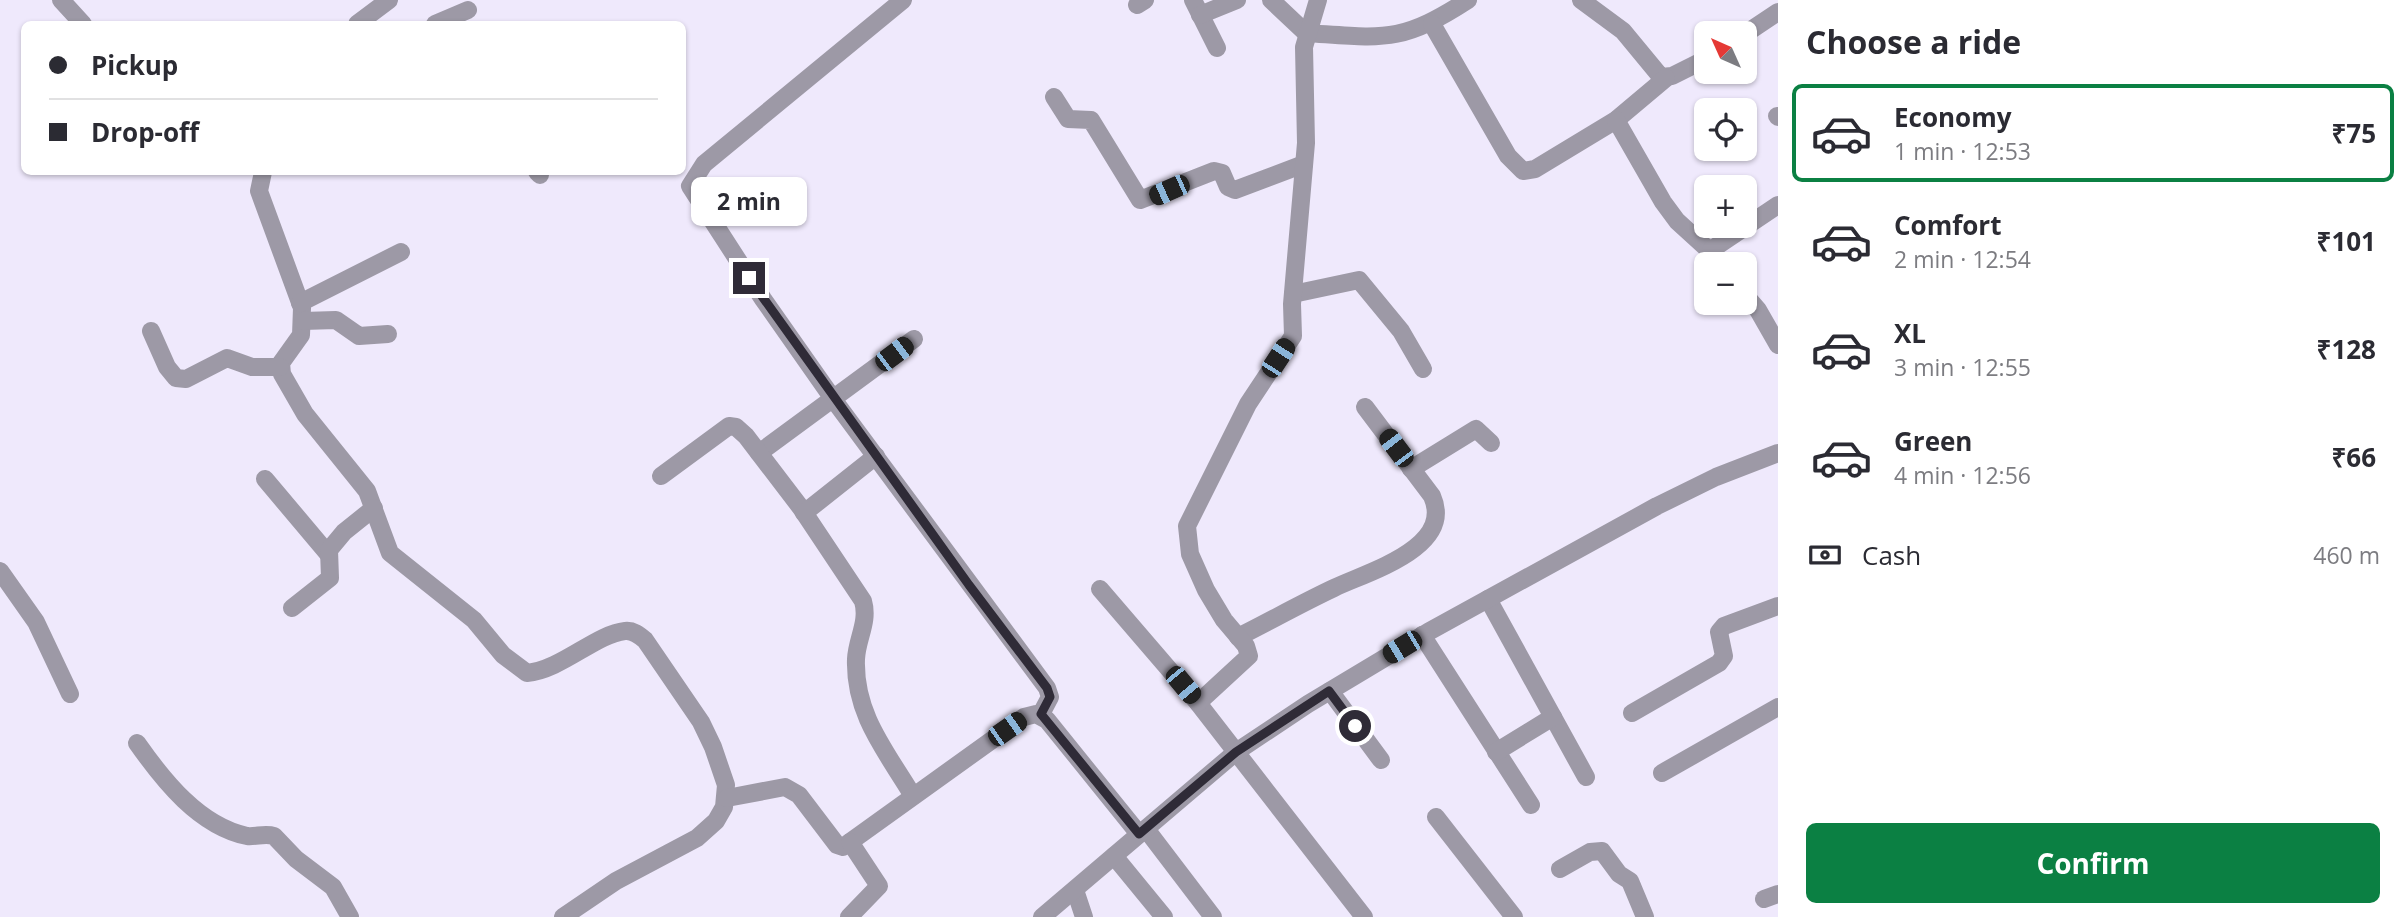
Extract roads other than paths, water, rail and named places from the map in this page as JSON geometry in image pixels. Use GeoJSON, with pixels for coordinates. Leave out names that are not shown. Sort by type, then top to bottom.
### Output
{"type":"FeatureCollection","features":[{"type":"Feature","properties":{"kind":"street"},"geometry":{"type":"LineString","coordinates":[[61,0],[80,21]]}},
{"type":"Feature","properties":{"kind":"street"},"geometry":{"type":"LineString","coordinates":[[362,21],[389,0]]}},
{"type":"Feature","properties":{"kind":"street"},"geometry":{"type":"LineString","coordinates":[[903,0],[704,164],[690,186],[763,299],[834,399],[1047,688],[1050,697],[1041,714]]}},
{"type":"Feature","properties":{"kind":"street"},"geometry":{"type":"LineString","coordinates":[[1217,48],[1197,7],[1237,0]]}},
{"type":"Feature","properties":{"kind":"street"},"geometry":{"type":"LineString","coordinates":[[1271,0],[1306,33],[1376,38],[1399,36],[1432,24],[1468,0]]}},
{"type":"Feature","properties":{"kind":"street"},"geometry":{"type":"LineString","coordinates":[[1198,702],[1249,659],[1248,649],[1215,607],[1202,582],[1189,554],[1186,526],[1248,404],[1293,336],[1293,293],[1304,163],[1306,33],[1318,0]]}},
{"type":"Feature","properties":{"kind":"street"},"geometry":{"type":"LineString","coordinates":[[1581,0],[1615,24],[1656,73],[1666,78]]}},
{"type":"Feature","properties":{"kind":"street"},"geometry":{"type":"LineString","coordinates":[[443,21],[468,11]]}},
{"type":"Feature","properties":{"kind":"street"},"geometry":{"type":"LineString","coordinates":[[1757,26],[1778,12]]}},
{"type":"Feature","properties":{"kind":"street"},"geometry":{"type":"LineString","coordinates":[[1432,24],[1520,170],[1535,169],[1616,120],[1666,78],[1694,65]]}},
{"type":"Feature","properties":{"kind":"street"},"geometry":{"type":"LineString","coordinates":[[1054,97],[1068,119],[1091,120],[1140,200],[1214,171],[1219,171],[1228,187],[1235,190],[1304,163]]}},
{"type":"Feature","properties":{"kind":"street"},"geometry":{"type":"LineString","coordinates":[[1616,120],[1663,202],[1677,220],[1712,250],[1778,205]]}},
{"type":"Feature","properties":{"kind":"street"},"geometry":{"type":"LineString","coordinates":[[263,175],[259,191],[300,303],[303,321],[300,335],[280,367]]}},
{"type":"Feature","properties":{"kind":"street"},"geometry":{"type":"LineString","coordinates":[[300,303],[401,253]]}},
{"type":"Feature","properties":{"kind":"street"},"geometry":{"type":"LineString","coordinates":[[1293,293],[1359,279],[1401,331],[1423,369]]}},
{"type":"Feature","properties":{"kind":"street"},"geometry":{"type":"LineString","coordinates":[[1757,309],[1778,345]]}},
{"type":"Feature","properties":{"kind":"street"},"geometry":{"type":"LineString","coordinates":[[303,321],[336,320],[367,337],[388,334]]}},
{"type":"Feature","properties":{"kind":"street"},"geometry":{"type":"LineString","coordinates":[[151,331],[167,367],[176,378],[186,379],[227,358],[252,367],[280,367]]}},
{"type":"Feature","properties":{"kind":"street"},"geometry":{"type":"LineString","coordinates":[[759,453],[914,339]]}},
{"type":"Feature","properties":{"kind":"street"},"geometry":{"type":"LineString","coordinates":[[280,367],[305,414],[362,484],[393,557],[474,620],[503,655],[519,669],[527,673],[541,670],[627,631],[645,640],[701,722],[721,766],[727,798],[716,821],[697,838],[616,881],[563,917]]}},
{"type":"Feature","properties":{"kind":"street"},"geometry":{"type":"LineString","coordinates":[[1238,637],[1336,587],[1396,562],[1420,543],[1431,527],[1437,510],[1432,496],[1365,407]]}},
{"type":"Feature","properties":{"kind":"street"},"geometry":{"type":"LineString","coordinates":[[661,476],[729,426],[741,430],[804,513],[863,601],[865,616],[856,657],[861,707],[913,796]]}},
{"type":"Feature","properties":{"kind":"street"},"geometry":{"type":"LineString","coordinates":[[1411,469],[1476,429],[1491,443]]}},
{"type":"Feature","properties":{"kind":"street"},"geometry":{"type":"LineString","coordinates":[[1042,917],[1236,752],[1329,691],[1422,635],[1657,506],[1716,477],[1778,453]]}},
{"type":"Feature","properties":{"kind":"street"},"geometry":{"type":"LineString","coordinates":[[804,513],[876,456]]}},
{"type":"Feature","properties":{"kind":"street"},"geometry":{"type":"LineString","coordinates":[[265,479],[329,555]]}},
{"type":"Feature","properties":{"kind":"street"},"geometry":{"type":"LineString","coordinates":[[292,608],[330,578],[329,555],[333,545],[344,532],[374,508]]}},
{"type":"Feature","properties":{"kind":"street"},"geometry":{"type":"LineString","coordinates":[[0,571],[36,622],[70,694]]}},
{"type":"Feature","properties":{"kind":"street"},"geometry":{"type":"LineString","coordinates":[[1100,589],[1198,702],[1364,917]]}},
{"type":"Feature","properties":{"kind":"street"},"geometry":{"type":"LineString","coordinates":[[1488,599],[1586,777]]}},
{"type":"Feature","properties":{"kind":"street"},"geometry":{"type":"LineString","coordinates":[[1632,713],[1719,663],[1724,656],[1719,632],[1724,626],[1778,606]]}},
{"type":"Feature","properties":{"kind":"street"},"geometry":{"type":"LineString","coordinates":[[1422,635],[1531,805]]}},
{"type":"Feature","properties":{"kind":"street"},"geometry":{"type":"LineString","coordinates":[[1329,691],[1381,760]]}},
{"type":"Feature","properties":{"kind":"street"},"geometry":{"type":"LineString","coordinates":[[1662,773],[1778,707]]}},
{"type":"Feature","properties":{"kind":"street"},"geometry":{"type":"LineString","coordinates":[[727,798],[771,787],[785,787],[799,795],[837,845],[844,846],[1024,717],[1041,714]]}},
{"type":"Feature","properties":{"kind":"street"},"geometry":{"type":"LineString","coordinates":[[1041,714],[1143,831],[1213,917]]}},
{"type":"Feature","properties":{"kind":"street"},"geometry":{"type":"LineString","coordinates":[[1496,752],[1553,717]]}},
{"type":"Feature","properties":{"kind":"street"},"geometry":{"type":"LineString","coordinates":[[137,743],[173,790],[220,825],[249,836],[274,836],[296,859],[333,887],[350,917]]}},
{"type":"Feature","properties":{"kind":"street"},"geometry":{"type":"LineString","coordinates":[[1436,817],[1514,917]]}},
{"type":"Feature","properties":{"kind":"street"},"geometry":{"type":"LineString","coordinates":[[849,917],[879,886],[850,842]]}},
{"type":"Feature","properties":{"kind":"street"},"geometry":{"type":"LineString","coordinates":[[1560,869],[1590,852],[1602,851],[1619,874],[1630,881],[1645,917]]}},
{"type":"Feature","properties":{"kind":"street"},"geometry":{"type":"LineString","coordinates":[[1114,856],[1164,917]]}},
{"type":"Feature","properties":{"kind":"street"},"geometry":{"type":"LineString","coordinates":[[1075,890],[1084,917]]}}]}
